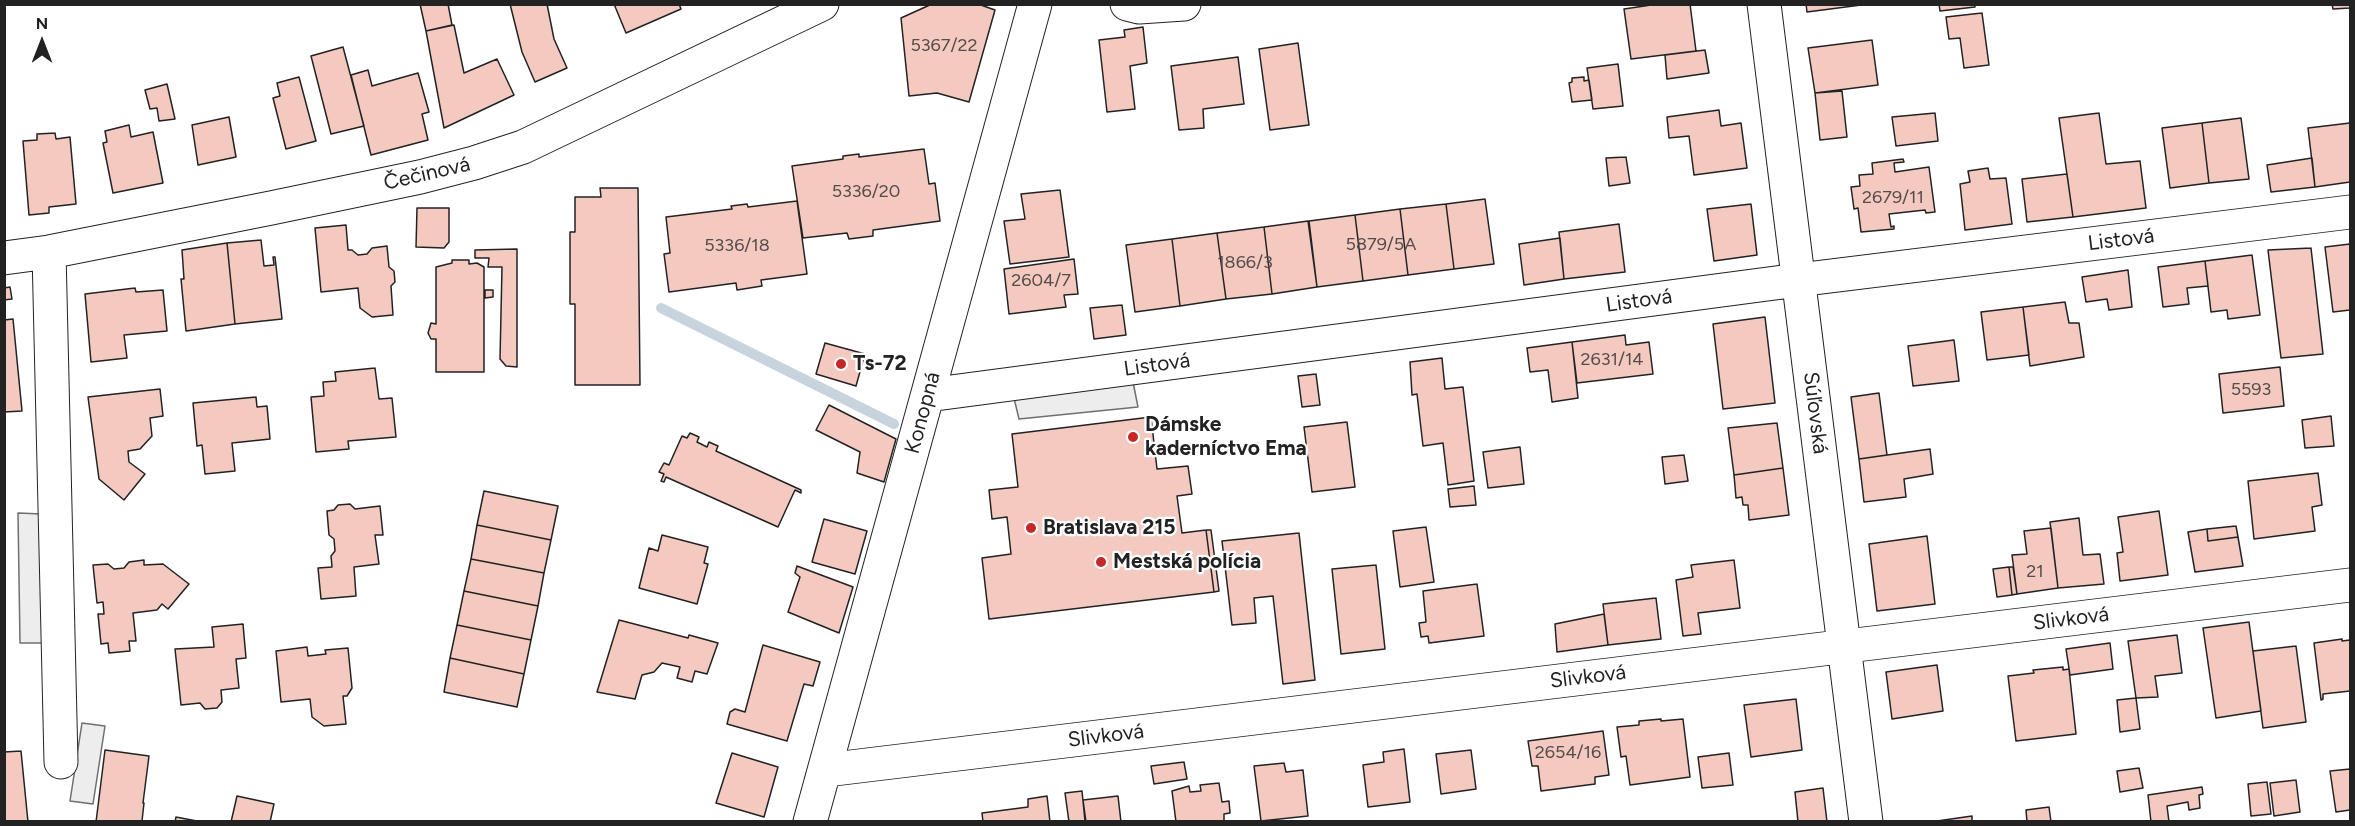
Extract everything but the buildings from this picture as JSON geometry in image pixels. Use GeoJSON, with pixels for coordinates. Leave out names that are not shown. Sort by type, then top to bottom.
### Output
{"type":"FeatureCollection","features":[{"type":"Feature","properties":{"kind":"street","name":"Čečinová"},"geometry":{"type":"LineString","coordinates":[[4,258],[49,252],[420,177],[498,156],[523,147],[822,4]]}},
{"type":"Feature","properties":{"kind":"street","name":"Konopná"},"geometry":{"type":"LineString","coordinates":[[810,822],[1035,4]]}},
{"type":"Feature","properties":{"kind":"street"},"geometry":{"type":"LineString","coordinates":[[1127,4],[1139,7],[1184,4]]}},
{"type":"Feature","properties":{"kind":"street","name":"Súľovská"},"geometry":{"type":"LineString","coordinates":[[1764,4],[1866,822]]}},
{"type":"Feature","properties":{"kind":"street","name":"Listová"},"geometry":{"type":"LineString","coordinates":[[928,395],[1798,280],[2350,212]]}},
{"type":"Feature","properties":{"kind":"street"},"geometry":{"type":"LineString","coordinates":[[49,252],[61,762]]}},
{"type":"Feature","properties":{"kind":"street","name":"Slivková"},"geometry":{"type":"LineString","coordinates":[[826,770],[2350,585]]}},
{"type":"Feature","properties":{"kind":"shaded area"},"geometry":{"type":"Polygon","coordinates":[[[1133,382],[1138,407],[1019,419],[1014,398],[1133,382]]]}},
{"type":"Feature","properties":{"kind":"shaded area"},"geometry":{"type":"Polygon","coordinates":[[[18,513],[42,514],[44,643],[20,643],[18,513]]]}},
{"type":"Feature","properties":{"kind":"shaded area"},"geometry":{"type":"Polygon","coordinates":[[[82,723],[105,726],[93,804],[70,801],[82,723]]]}},
{"type":"Feature","properties":{"kind":"waterway"},"geometry":{"type":"LineString","coordinates":[[661,308],[894,424]]}},
{"type":"Feature","properties":{"kind":"place","name":"Ts-72"},"geometry":{"type":"Point","coordinates":[841,364]}},
{"type":"Feature","properties":{"kind":"place","name":"Dámske kaderníctvo Ema"},"geometry":{"type":"Point","coordinates":[1133,437]}},
{"type":"Feature","properties":{"kind":"place","name":"Bratislava 215"},"geometry":{"type":"Point","coordinates":[1031,528]}},
{"type":"Feature","properties":{"kind":"place","name":"Mestská polícia"},"geometry":{"type":"Point","coordinates":[1101,562]}}]}
